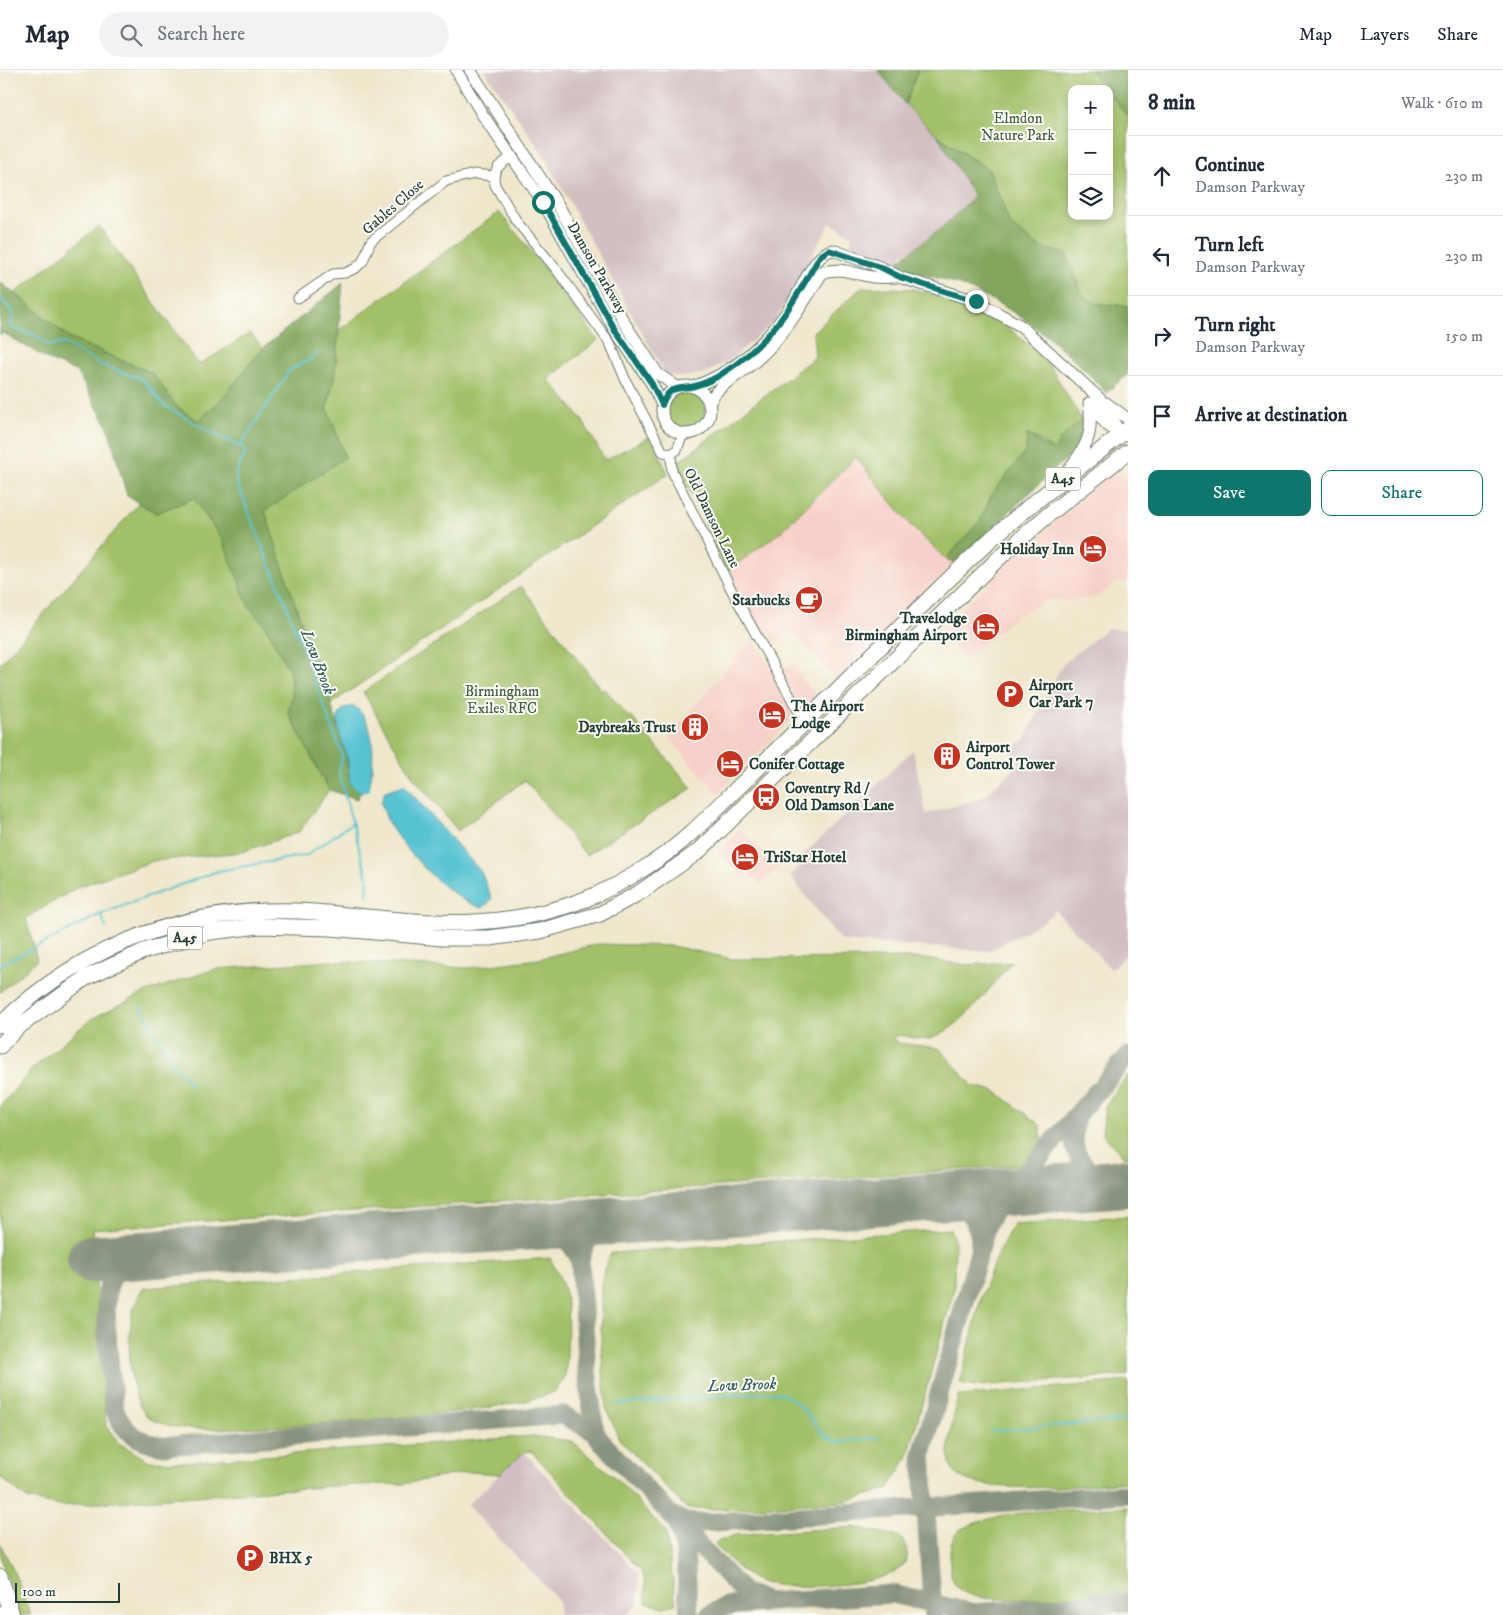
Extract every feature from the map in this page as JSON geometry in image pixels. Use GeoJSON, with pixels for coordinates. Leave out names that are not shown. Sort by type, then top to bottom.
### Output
{"type":"FeatureCollection","features":[{"type":"Feature","properties":{"kind":"highway","name":"A45"},"geometry":{"type":"LineString","coordinates":[[0,1025],[58,977],[101,951],[172,924],[208,916],[259,911],[312,912],[435,924],[518,919],[557,909],[608,888],[688,836],[979,550],[1060,481],[1127,438]]}},
{"type":"Feature","properties":{"kind":"highway"},"geometry":{"type":"LineString","coordinates":[[979,550],[1025,520],[1120,448],[1127,438]]}},
{"type":"Feature","properties":{"kind":"highway","name":"A45"},"geometry":{"type":"LineString","coordinates":[[0,1046],[16,1028],[87,977],[144,951],[181,939],[259,926],[331,928],[442,938],[490,938],[540,931],[600,914],[639,893],[699,851],[999,558],[1048,515],[1121,464],[1128,452]]}},
{"type":"Feature","properties":{"kind":"highway"},"geometry":{"type":"LineString","coordinates":[[0,1576],[12,1615]]}},
{"type":"Feature","properties":{"kind":"street","name":"Damson Parkway"},"geometry":{"type":"LineString","coordinates":[[456,70],[482,114],[543,202],[615,330],[652,384],[662,405],[662,415],[666,424],[674,431],[683,434]]}},
{"type":"Feature","properties":{"kind":"street","name":"Damson Parkway"},"geometry":{"type":"LineString","coordinates":[[470,70],[558,205],[625,324],[658,374],[677,387]]}},
{"type":"Feature","properties":{"kind":"street"},"geometry":{"type":"LineString","coordinates":[[494,176],[498,167],[512,156]]}},
{"type":"Feature","properties":{"kind":"street","name":"Gables Close"},"geometry":{"type":"LineString","coordinates":[[298,298],[333,274],[345,273],[356,268],[363,261],[371,241],[446,181],[474,174],[494,176]]}},
{"type":"Feature","properties":{"kind":"street","name":"Old Damson Lane"},"geometry":{"type":"LineString","coordinates":[[494,176],[495,185],[517,222],[562,277],[610,344],[654,437],[663,452],[671,454],[672,471],[732,591],[797,710],[804,715],[813,715]]}},
{"type":"Feature","properties":{"kind":"street"},"geometry":{"type":"LineString","coordinates":[[662,405],[667,394],[677,387],[692,387],[722,374],[748,355],[769,336],[793,303],[826,248]]}},
{"type":"Feature","properties":{"kind":"street"},"geometry":{"type":"LineString","coordinates":[[826,248],[830,257],[886,277]]}},
{"type":"Feature","properties":{"kind":"street"},"geometry":{"type":"LineString","coordinates":[[826,248],[880,267],[902,278],[949,291],[992,309],[1021,326],[1078,380],[1127,438]]}},
{"type":"Feature","properties":{"kind":"street"},"geometry":{"type":"LineString","coordinates":[[671,454],[677,450],[683,434],[693,433],[702,428],[709,415],[709,405],[716,390],[763,355],[782,335],[822,273],[832,269],[843,269],[870,276],[902,278]]}},
{"type":"Feature","properties":{"kind":"street"},"geometry":{"type":"LineString","coordinates":[[692,387],[702,392],[709,405]]}},
{"type":"Feature","properties":{"kind":"street"},"geometry":{"type":"LineString","coordinates":[[1095,401],[1128,419]]}},
{"type":"Feature","properties":{"kind":"street"},"geometry":{"type":"LineString","coordinates":[[1060,481],[1087,444],[1095,401]]}},
{"type":"Feature","properties":{"kind":"shaded area"},"geometry":{"type":"Polygon","coordinates":[[[484,70],[878,70],[905,104],[938,136],[974,196],[955,216],[916,247],[903,254],[892,267],[854,251],[850,241],[852,235],[830,223],[775,321],[730,360],[704,374],[680,377],[665,374],[541,151],[484,70]]]}},
{"type":"Feature","properties":{"kind":"shaded area"},"geometry":{"type":"Polygon","coordinates":[[[857,456],[912,527],[946,559],[955,563],[835,681],[831,673],[791,630],[772,649],[740,600],[726,572],[783,530],[857,456]]]}},
{"type":"Feature","properties":{"kind":"shaded area"},"geometry":{"type":"Polygon","coordinates":[[[1119,473],[1128,477],[1128,582],[1114,584],[1096,598],[1071,601],[1049,599],[1017,616],[964,660],[940,629],[1003,569],[1109,474],[1119,473]]]}},
{"type":"Feature","properties":{"kind":"shaded area"},"geometry":{"type":"Polygon","coordinates":[[[1108,628],[1128,630],[1128,953],[1111,969],[1055,910],[1044,921],[989,951],[841,941],[790,876],[805,861],[801,857],[913,750],[926,814],[982,798],[1020,763],[1009,751],[1025,739],[1062,665],[1108,628]]]}},
{"type":"Feature","properties":{"kind":"shaded area"},"geometry":{"type":"Polygon","coordinates":[[[753,638],[775,675],[793,712],[793,718],[718,794],[668,737],[753,638]]]}},
{"type":"Feature","properties":{"kind":"shaded area"},"geometry":{"type":"Polygon","coordinates":[[[790,666],[819,698],[806,710],[803,709],[796,699],[781,671],[790,666]]]}},
{"type":"Feature","properties":{"kind":"shaded area"},"geometry":{"type":"Polygon","coordinates":[[[740,829],[780,866],[761,884],[747,871],[742,876],[717,853],[740,829]]]}},
{"type":"Feature","properties":{"kind":"shaded area"},"geometry":{"type":"Polygon","coordinates":[[[524,1452],[639,1574],[638,1604],[627,1615],[559,1615],[558,1600],[467,1505],[524,1452]]]}},
{"type":"Feature","properties":{"kind":"green space"},"geometry":{"type":"Polygon","coordinates":[[[878,70],[918,70],[905,104],[878,70]]]}},
{"type":"Feature","properties":{"kind":"green space","name":"Elmdon Nature Park"},"geometry":{"type":"Polygon","coordinates":[[[918,70],[1128,70],[1128,306],[1097,304],[1083,296],[1066,254],[1039,247],[1010,225],[989,170],[938,136],[905,104],[918,70]]]}},
{"type":"Feature","properties":{"kind":"green space"},"geometry":{"type":"Polygon","coordinates":[[[1090,70],[1128,70],[1128,116],[1113,98],[1113,85],[1102,85],[1090,70]]]}},
{"type":"Feature","properties":{"kind":"green space"},"geometry":{"type":"Polygon","coordinates":[[[938,136],[989,170],[1010,225],[1039,247],[1066,254],[1083,296],[1097,304],[1128,306],[1128,374],[1106,393],[1090,375],[1054,342],[1034,326],[993,300],[948,281],[892,267],[942,227],[974,196],[938,136]]]}},
{"type":"Feature","properties":{"kind":"green space"},"geometry":{"type":"Polygon","coordinates":[[[499,212],[540,262],[598,340],[548,379],[581,418],[605,460],[651,436],[668,474],[331,704],[293,600],[265,511],[345,457],[327,407],[334,379],[339,330],[499,212]]]}},
{"type":"Feature","properties":{"kind":"green space"},"geometry":{"type":"Polygon","coordinates":[[[99,226],[199,365],[250,333],[263,348],[219,402],[198,421],[177,407],[152,373],[71,339],[15,293],[99,226]]]}},
{"type":"Feature","properties":{"kind":"green space"},"geometry":{"type":"Polygon","coordinates":[[[0,282],[71,339],[152,373],[177,407],[198,421],[219,402],[263,348],[343,283],[334,379],[327,407],[345,457],[265,511],[341,736],[350,784],[360,793],[357,799],[329,790],[288,712],[292,697],[290,672],[265,625],[248,605],[223,541],[194,498],[156,513],[127,496],[108,427],[77,372],[49,360],[3,333],[0,335],[0,282]]]}},
{"type":"Feature","properties":{"kind":"green space"},"geometry":{"type":"Polygon","coordinates":[[[862,287],[913,289],[957,301],[1003,323],[1047,361],[1082,420],[1061,438],[1054,451],[1043,442],[1027,434],[1026,451],[992,494],[981,521],[946,559],[912,527],[856,457],[783,530],[726,572],[698,505],[678,472],[677,463],[815,357],[813,332],[862,287]]]}},
{"type":"Feature","properties":{"kind":"green space"},"geometry":{"type":"Polygon","coordinates":[[[686,391],[699,397],[705,410],[699,423],[686,429],[673,423],[667,410],[673,397],[686,391]]]}},
{"type":"Feature","properties":{"kind":"green space"},"geometry":{"type":"Polygon","coordinates":[[[1082,420],[1083,436],[1072,453],[955,563],[946,559],[980,521],[992,494],[1026,451],[1027,434],[1054,451],[1061,438],[1082,420]]]}},
{"type":"Feature","properties":{"kind":"green space"},"geometry":{"type":"Polygon","coordinates":[[[194,498],[223,541],[248,605],[265,625],[290,672],[292,697],[288,712],[329,790],[299,832],[242,852],[153,861],[78,887],[26,918],[37,960],[0,992],[0,664],[139,503],[156,513],[194,498]]]}},
{"type":"Feature","properties":{"kind":"green space","name":"Birmingham Exiles RFC"},"geometry":{"type":"Polygon","coordinates":[[[521,586],[602,691],[605,689],[628,717],[631,716],[692,788],[586,855],[525,780],[458,831],[413,777],[363,692],[521,586]]]}},
{"type":"Feature","properties":{"kind":"green space"},"geometry":{"type":"Polygon","coordinates":[[[598,944],[672,946],[733,959],[917,958],[967,965],[1012,962],[975,1006],[942,1034],[925,1040],[902,1036],[892,1037],[898,1043],[939,1048],[973,1086],[995,1091],[1040,1125],[1042,1141],[1035,1161],[1025,1165],[92,1229],[106,1426],[119,1443],[149,1461],[183,1462],[533,1436],[572,1441],[621,1483],[666,1532],[676,1604],[664,1607],[646,1603],[645,1580],[641,1571],[531,1451],[524,1452],[500,1474],[469,1472],[403,1484],[350,1485],[59,1506],[27,1499],[0,1477],[0,1107],[31,1070],[91,1019],[146,992],[215,969],[331,961],[468,968],[538,959],[598,944]]]}},
{"type":"Feature","properties":{"kind":"green space"},"geometry":{"type":"Polygon","coordinates":[[[1128,1075],[1128,1157],[1124,1158],[1102,1133],[1105,1106],[1128,1075]]]}},
{"type":"Feature","properties":{"kind":"green space"},"geometry":{"type":"Polygon","coordinates":[[[1128,1216],[1128,1375],[975,1386],[960,1383],[981,1298],[995,1259],[1013,1224],[1128,1216]]]}},
{"type":"Feature","properties":{"kind":"green space"},"geometry":{"type":"Polygon","coordinates":[[[950,1229],[955,1242],[954,1289],[907,1459],[888,1489],[843,1502],[729,1509],[687,1509],[619,1439],[606,1408],[601,1344],[601,1285],[604,1269],[611,1253],[950,1229]]]}},
{"type":"Feature","properties":{"kind":"green space"},"geometry":{"type":"Polygon","coordinates":[[[550,1258],[561,1280],[566,1298],[568,1330],[566,1369],[564,1378],[557,1389],[538,1398],[500,1406],[449,1413],[332,1423],[201,1429],[171,1426],[150,1418],[140,1406],[134,1390],[129,1352],[130,1332],[137,1298],[144,1288],[550,1258]]]}},
{"type":"Feature","properties":{"kind":"green space"},"geometry":{"type":"Polygon","coordinates":[[[1128,1381],[1128,1482],[1062,1487],[1005,1487],[980,1484],[961,1477],[951,1467],[949,1451],[952,1422],[958,1396],[1128,1381]]]}},
{"type":"Feature","properties":{"kind":"green space"},"geometry":{"type":"Polygon","coordinates":[[[1128,1507],[1128,1591],[1040,1599],[990,1598],[972,1595],[959,1589],[953,1581],[950,1568],[951,1546],[955,1535],[963,1528],[981,1521],[1022,1513],[1128,1507]]]}},
{"type":"Feature","properties":{"kind":"green space"},"geometry":{"type":"Polygon","coordinates":[[[854,1527],[900,1537],[908,1554],[900,1568],[882,1577],[857,1582],[829,1585],[778,1585],[763,1583],[749,1576],[715,1545],[716,1542],[735,1535],[854,1527]]]}},
{"type":"Feature","properties":{"kind":"green space"},"geometry":{"type":"Polygon","coordinates":[[[0,1544],[11,1565],[31,1615],[18,1615],[2,1562],[0,1544]]]}},
{"type":"Feature","properties":{"kind":"water"},"geometry":{"type":"Polygon","coordinates":[[[354,706],[362,714],[371,733],[373,756],[369,790],[360,793],[350,784],[348,762],[338,729],[338,717],[344,708],[354,706]]]}},
{"type":"Feature","properties":{"kind":"water"},"geometry":{"type":"Polygon","coordinates":[[[404,785],[481,872],[492,899],[483,908],[470,904],[457,896],[430,874],[406,848],[389,824],[381,803],[385,791],[404,785]]]}},
{"type":"Feature","properties":{"kind":"waterway","name":"Low Brook"},"geometry":{"type":"LineString","coordinates":[[0,298],[13,312],[11,328],[33,334],[50,346],[63,343],[102,365],[142,379],[164,405],[208,431],[245,449],[245,454],[235,474],[238,486],[284,599],[342,755],[339,773],[368,881],[367,895]]}},
{"type":"Feature","properties":{"kind":"waterway","name":"Low Brook"},"geometry":{"type":"LineString","coordinates":[[240,446],[290,370],[314,357],[318,352]]}},
{"type":"Feature","properties":{"kind":"waterway"},"geometry":{"type":"LineString","coordinates":[[0,965],[101,914],[218,871],[307,855],[351,824]]}},
{"type":"Feature","properties":{"kind":"waterway"},"geometry":{"type":"LineString","coordinates":[[101,914],[106,928]]}},
{"type":"Feature","properties":{"kind":"waterway"},"geometry":{"type":"LineString","coordinates":[[140,1005],[176,1068],[192,1086]]}},
{"type":"Feature","properties":{"kind":"waterway","name":"Low Brook"},"geometry":{"type":"LineString","coordinates":[[617,1404],[774,1392],[790,1397],[803,1409],[824,1435],[837,1442],[879,1438]]}},
{"type":"Feature","properties":{"kind":"waterway","name":"Low Brook"},"geometry":{"type":"LineString","coordinates":[[990,1431],[1128,1420]]}},
{"type":"Feature","properties":{"kind":"taxiway"},"geometry":{"type":"LineString","coordinates":[[933,1615],[922,1454],[987,1224],[996,1207],[1128,1056]]}},
{"type":"Feature","properties":{"kind":"taxiway"},"geometry":{"type":"LineString","coordinates":[[1077,1114],[1074,1138],[1075,1148],[1079,1157],[1091,1172],[1111,1185]]}},
{"type":"Feature","properties":{"kind":"taxiway"},"geometry":{"type":"LineString","coordinates":[[967,1195],[997,1187],[1017,1176]]}},
{"type":"Feature","properties":{"kind":"taxiway"},"geometry":{"type":"LineString","coordinates":[[938,1197],[955,1203],[968,1213],[977,1226],[980,1244]]}},
{"type":"Feature","properties":{"kind":"taxiway"},"geometry":{"type":"LineString","coordinates":[[612,1221],[591,1236],[584,1247],[580,1260],[587,1371],[595,1432],[600,1440],[744,1593],[768,1602],[892,1594],[974,1613],[1128,1602]]}},
{"type":"Feature","properties":{"kind":"taxiway"},"geometry":{"type":"LineString","coordinates":[[534,1227],[549,1230],[562,1236],[572,1246],[580,1260]]}},
{"type":"Feature","properties":{"kind":"taxiway"},"geometry":{"type":"LineString","coordinates":[[149,1256],[127,1264],[114,1275],[108,1291],[107,1305],[108,1342],[114,1408],[127,1430],[132,1435],[146,1442],[163,1446],[563,1415],[595,1432]]}},
{"type":"Feature","properties":{"kind":"taxiway"},"geometry":{"type":"LineString","coordinates":[[672,1515],[685,1522],[701,1523],[1128,1494]]}},
{"type":"Feature","properties":{"kind":"taxiway"},"geometry":{"type":"LineString","coordinates":[[678,1525],[685,1551],[689,1615]]}},
{"type":"Feature","properties":{"kind":"taxiway"},"geometry":{"type":"LineString","coordinates":[[709,1615],[726,1606],[762,1603]]}},
{"type":"Feature","properties":{"kind":"runway"},"geometry":{"type":"LineString","coordinates":[[91,1259],[1128,1183]]}},
{"type":"Feature","properties":{"kind":"place","name":"Holiday Inn"},"geometry":{"type":"Point","coordinates":[1093,549]}},
{"type":"Feature","properties":{"kind":"place","name":"Starbucks"},"geometry":{"type":"Point","coordinates":[809,600]}},
{"type":"Feature","properties":{"kind":"place","name":"Travelodge Birmingham Airport"},"geometry":{"type":"Point","coordinates":[986,627]}},
{"type":"Feature","properties":{"kind":"place","name":"Airport Car Park 7"},"geometry":{"type":"Point","coordinates":[1010,694]}},
{"type":"Feature","properties":{"kind":"place","name":"The Airport Lodge"},"geometry":{"type":"Point","coordinates":[772,715]}},
{"type":"Feature","properties":{"kind":"place","name":"Daybreaks Trust"},"geometry":{"type":"Point","coordinates":[695,727]}},
{"type":"Feature","properties":{"kind":"place","name":"Airport Control Tower"},"geometry":{"type":"Point","coordinates":[947,756]}},
{"type":"Feature","properties":{"kind":"place","name":"Conifer Cottage"},"geometry":{"type":"Point","coordinates":[730,764]}},
{"type":"Feature","properties":{"kind":"place","name":"Coventry Rd / Old Damson Lane"},"geometry":{"type":"Point","coordinates":[766,797]}},
{"type":"Feature","properties":{"kind":"place","name":"TriStar Hotel"},"geometry":{"type":"Point","coordinates":[745,857]}},
{"type":"Feature","properties":{"kind":"place","name":"BHX 5"},"geometry":{"type":"Point","coordinates":[250,1558]}},
{"type":"Feature","properties":{"kind":"route"},"geometry":{"type":"LineString","coordinates":[[543,202],[615,330],[652,384],[662,405],[667,394],[677,387],[692,387],[722,374],[748,355],[769,336],[793,303],[820,256],[829,250],[880,267],[902,278],[949,291],[976,301]]}}]}
